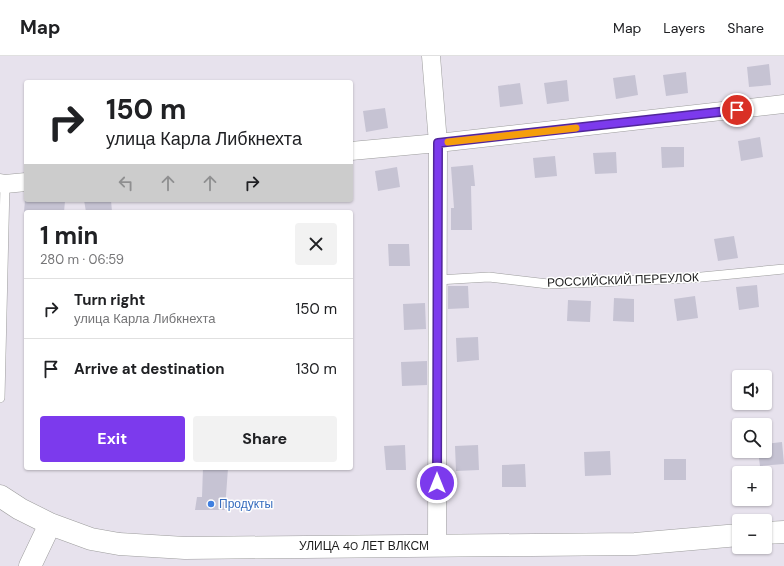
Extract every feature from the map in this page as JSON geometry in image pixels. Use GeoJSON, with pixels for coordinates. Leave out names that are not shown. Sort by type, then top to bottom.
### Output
{"type":"FeatureCollection","features":[{"type":"Feature","properties":{"kind":"street"},"geometry":{"type":"LineString","coordinates":[[431,56],[438,143],[437,546]]}},
{"type":"Feature","properties":{"kind":"street"},"geometry":{"type":"LineString","coordinates":[[353,151],[438,143],[784,104]]}},
{"type":"Feature","properties":{"kind":"street"},"geometry":{"type":"LineString","coordinates":[[3,184],[24,182]]}},
{"type":"Feature","properties":{"kind":"street","name":"УЛИЦА 40 ЛЕТ ВЛКСМ"},"geometry":{"type":"LineString","coordinates":[[0,496],[20,509],[50,524],[91,539],[119,544],[185,548],[635,544],[732,537]]}},
{"type":"Feature","properties":{"kind":"street"},"geometry":{"type":"LineString","coordinates":[[30,566],[50,524]]}},
{"type":"Feature","properties":{"kind":"street"},"geometry":{"type":"LineString","coordinates":[[772,533],[784,532]]}},
{"type":"Feature","properties":{"kind":"lane"},"geometry":{"type":"LineString","coordinates":[[0,398],[3,184]]}},
{"type":"Feature","properties":{"kind":"lane","name":"РОССИЙСКИЙ ПЕРЕУЛОК"},"geometry":{"type":"LineString","coordinates":[[437,280],[489,277],[548,284],[691,278],[784,269]]}},
{"type":"Feature","properties":{"kind":"building"},"geometry":{"type":"Polygon","coordinates":[[[769,64],[771,85],[749,87],[747,67],[769,64]]]}},
{"type":"Feature","properties":{"kind":"building"},"geometry":{"type":"Polygon","coordinates":[[[686,72],[688,93],[666,96],[663,75],[686,72]]]}},
{"type":"Feature","properties":{"kind":"building"},"geometry":{"type":"Polygon","coordinates":[[[635,75],[638,95],[616,99],[613,78],[635,75]]]}},
{"type":"Feature","properties":{"kind":"building"},"geometry":{"type":"Polygon","coordinates":[[[567,80],[569,101],[547,104],[544,83],[567,80]]]}},
{"type":"Feature","properties":{"kind":"building"},"geometry":{"type":"Polygon","coordinates":[[[520,83],[523,104],[500,107],[498,86],[520,83]]]}},
{"type":"Feature","properties":{"kind":"building"},"geometry":{"type":"Polygon","coordinates":[[[385,108],[388,128],[366,132],[363,111],[385,108]]]}},
{"type":"Feature","properties":{"kind":"building"},"geometry":{"type":"Polygon","coordinates":[[[760,137],[763,157],[741,161],[738,141],[760,137]]]}},
{"type":"Feature","properties":{"kind":"building"},"geometry":{"type":"Polygon","coordinates":[[[661,147],[684,147],[684,167],[662,168],[661,147]]]}},
{"type":"Feature","properties":{"kind":"building"},"geometry":{"type":"Polygon","coordinates":[[[616,152],[617,173],[595,174],[593,153],[616,152]]]}},
{"type":"Feature","properties":{"kind":"building"},"geometry":{"type":"Polygon","coordinates":[[[555,156],[557,176],[535,178],[533,158],[555,156]]]}},
{"type":"Feature","properties":{"kind":"building"},"geometry":{"type":"Polygon","coordinates":[[[473,165],[475,186],[471,186],[472,230],[451,230],[451,208],[454,208],[451,167],[473,165]]]}},
{"type":"Feature","properties":{"kind":"building"},"geometry":{"type":"Polygon","coordinates":[[[397,167],[400,187],[378,191],[375,171],[397,167]]]}},
{"type":"Feature","properties":{"kind":"building"},"geometry":{"type":"Polygon","coordinates":[[[25,202],[65,202],[64,210],[24,210],[25,202]]]}},
{"type":"Feature","properties":{"kind":"building"},"geometry":{"type":"Polygon","coordinates":[[[84,202],[111,202],[112,210],[86,210],[84,202]]]}},
{"type":"Feature","properties":{"kind":"building"},"geometry":{"type":"Polygon","coordinates":[[[734,236],[738,258],[718,261],[714,239],[734,236]]]}},
{"type":"Feature","properties":{"kind":"building"},"geometry":{"type":"Polygon","coordinates":[[[388,244],[409,244],[410,266],[389,266],[388,244]]]}},
{"type":"Feature","properties":{"kind":"building"},"geometry":{"type":"Polygon","coordinates":[[[757,285],[759,307],[739,310],[736,287],[757,285]]]}},
{"type":"Feature","properties":{"kind":"building"},"geometry":{"type":"Polygon","coordinates":[[[448,286],[468,286],[469,308],[448,309],[448,286]]]}},
{"type":"Feature","properties":{"kind":"building"},"geometry":{"type":"Polygon","coordinates":[[[695,296],[698,318],[677,321],[674,299],[695,296]]]}},
{"type":"Feature","properties":{"kind":"building"},"geometry":{"type":"Polygon","coordinates":[[[614,298],[634,299],[634,322],[613,321],[614,298]]]}},
{"type":"Feature","properties":{"kind":"building"},"geometry":{"type":"Polygon","coordinates":[[[568,300],[591,301],[590,322],[567,321],[568,300]]]}},
{"type":"Feature","properties":{"kind":"building"},"geometry":{"type":"Polygon","coordinates":[[[425,303],[426,329],[404,330],[403,304],[425,303]]]}},
{"type":"Feature","properties":{"kind":"building"},"geometry":{"type":"Polygon","coordinates":[[[478,337],[479,360],[457,362],[456,338],[478,337]]]}},
{"type":"Feature","properties":{"kind":"building"},"geometry":{"type":"Polygon","coordinates":[[[427,361],[427,385],[402,386],[401,362],[427,361]]]}},
{"type":"Feature","properties":{"kind":"building"},"geometry":{"type":"Polygon","coordinates":[[[782,442],[784,464],[760,466],[759,458],[772,458],[772,443],[782,442]]]}},
{"type":"Feature","properties":{"kind":"building"},"geometry":{"type":"Polygon","coordinates":[[[405,445],[406,470],[386,470],[384,446],[405,445]]]}},
{"type":"Feature","properties":{"kind":"building"},"geometry":{"type":"Polygon","coordinates":[[[478,445],[479,470],[456,471],[455,446],[478,445]]]}},
{"type":"Feature","properties":{"kind":"building"},"geometry":{"type":"Polygon","coordinates":[[[610,451],[611,475],[585,476],[584,452],[610,451]]]}},
{"type":"Feature","properties":{"kind":"building"},"geometry":{"type":"Polygon","coordinates":[[[664,459],[686,459],[686,480],[664,480],[664,459]]]}},
{"type":"Feature","properties":{"kind":"building"},"geometry":{"type":"Polygon","coordinates":[[[525,464],[526,487],[502,487],[502,465],[525,464]]]}},
{"type":"Feature","properties":{"kind":"building"},"geometry":{"type":"Polygon","coordinates":[[[203,470],[228,470],[225,510],[195,510],[197,497],[202,497],[203,470]]]}},
{"type":"Feature","properties":{"kind":"slow traffic"},"geometry":{"type":"LineString","coordinates":[[448,142],[576,128]]}},
{"type":"Feature","properties":{"kind":"place","name":"Продукты"},"geometry":{"type":"Point","coordinates":[211,504]}},
{"type":"Feature","properties":{"kind":"route"},"geometry":{"type":"LineString","coordinates":[[437,483],[438,143],[737,110]]}}]}
